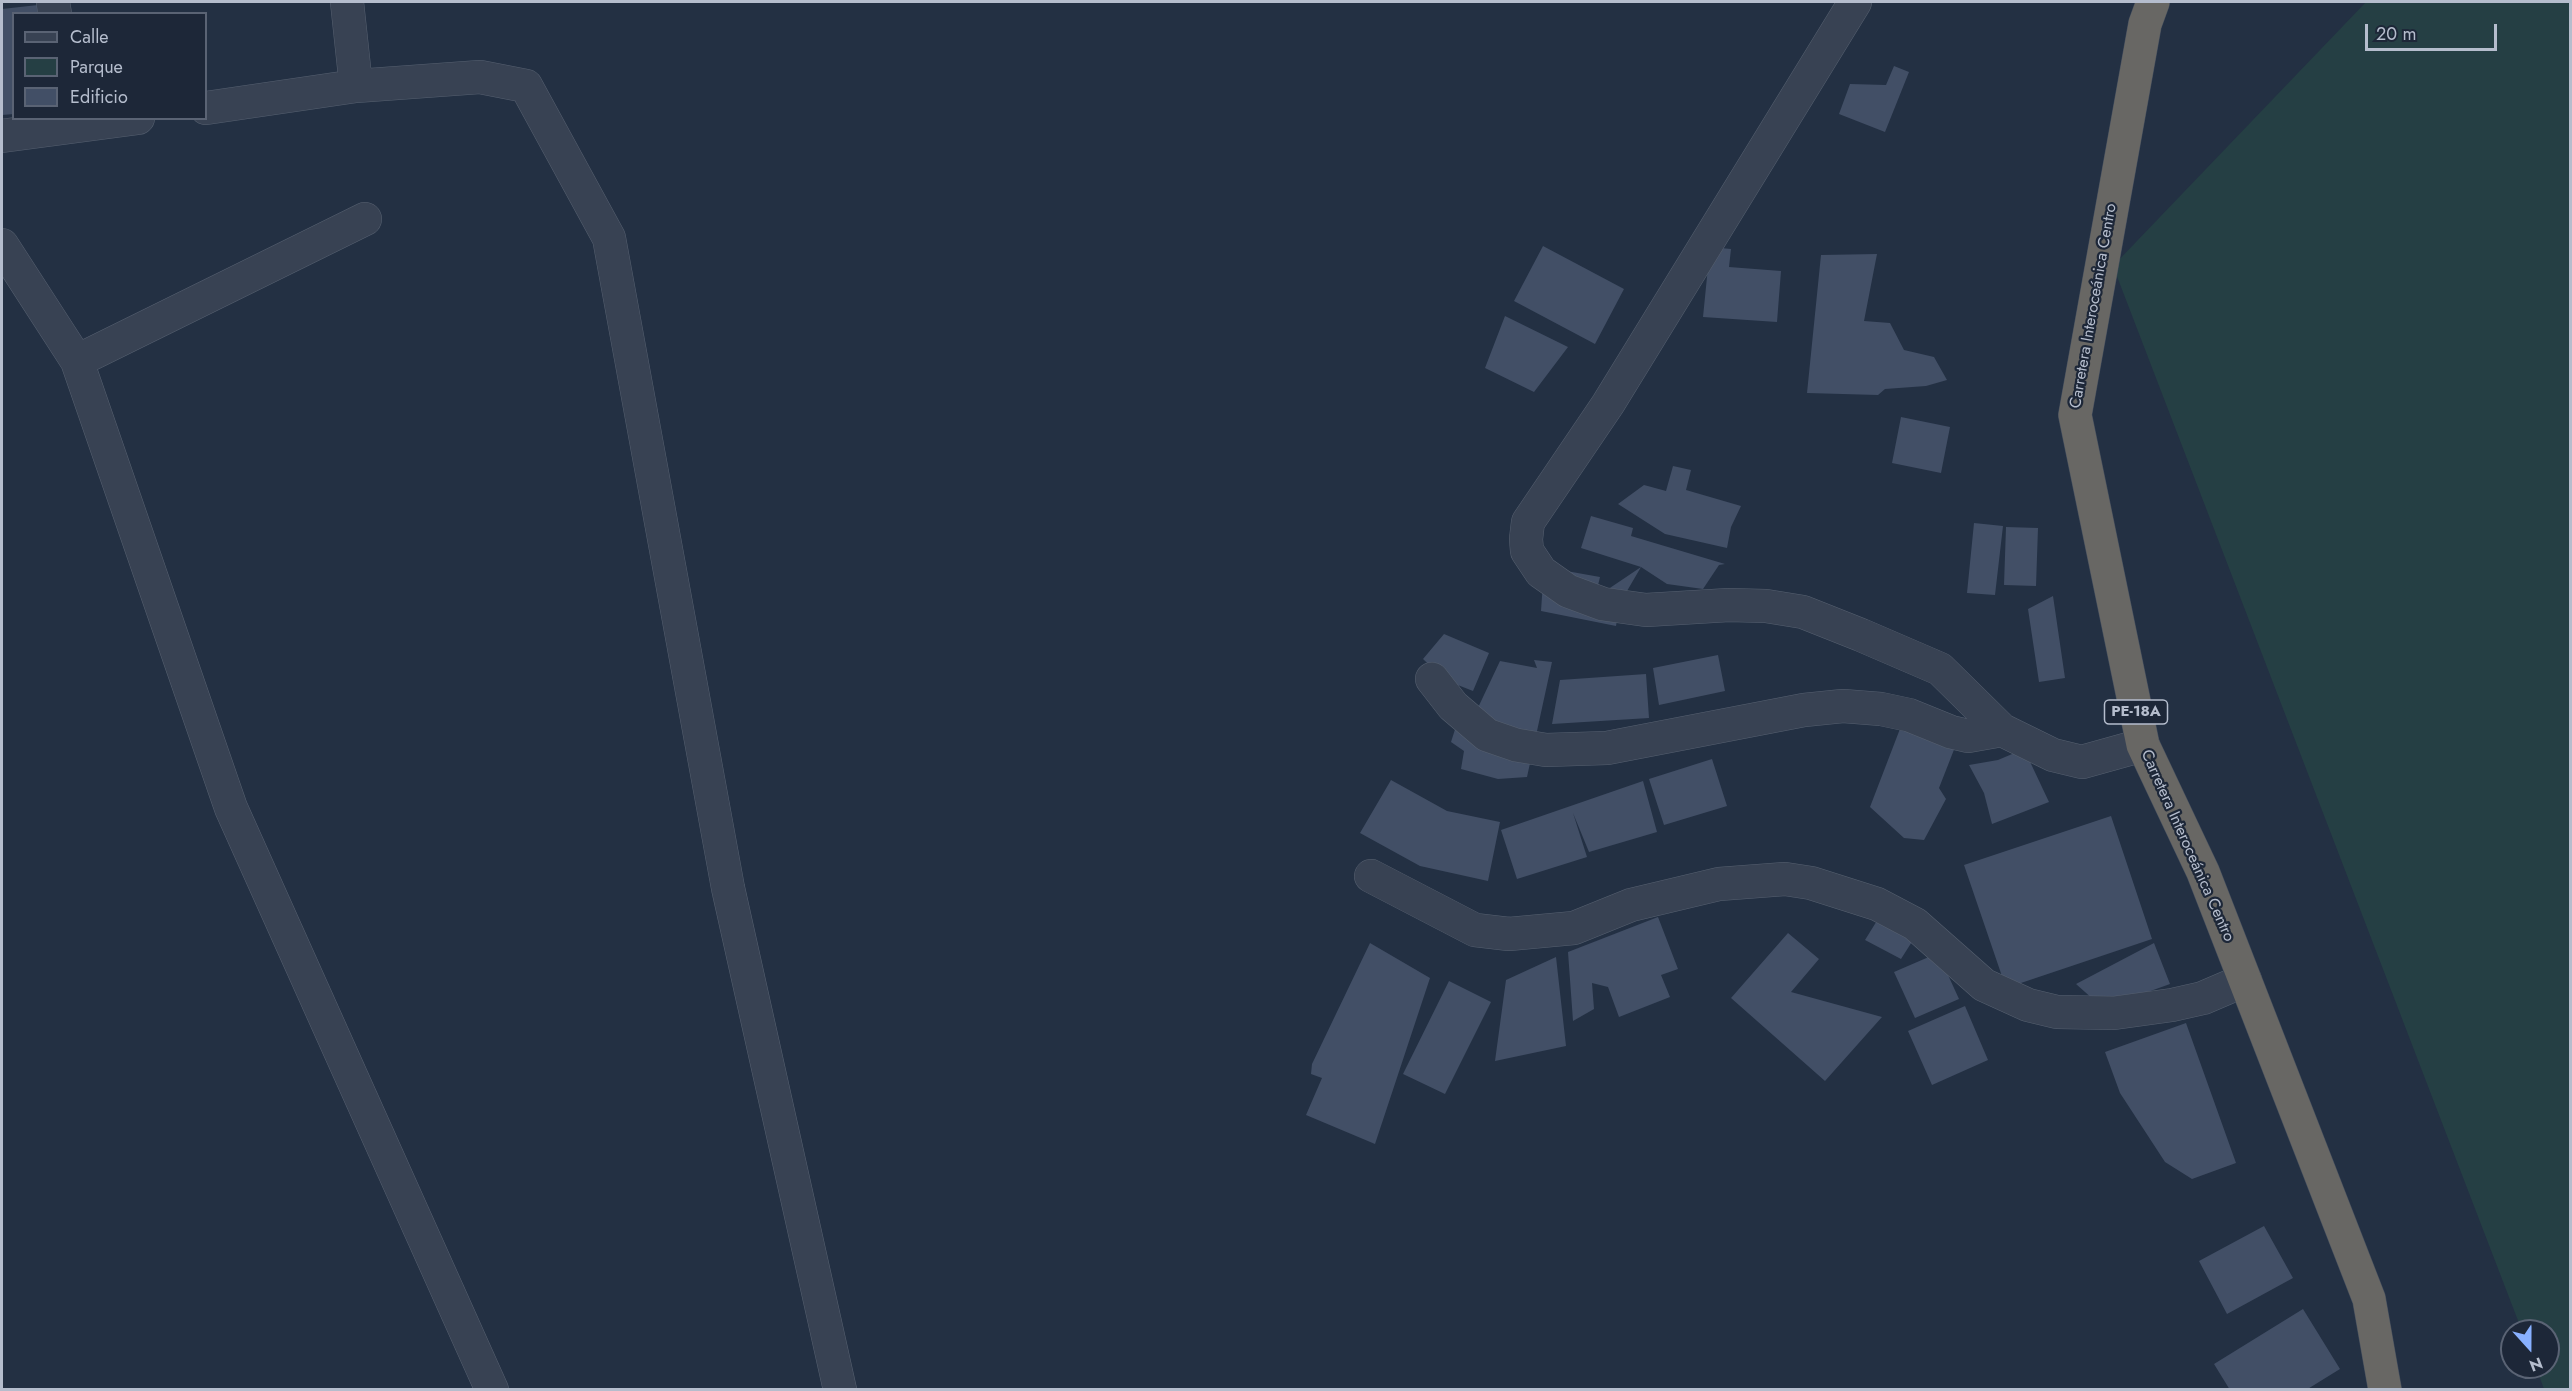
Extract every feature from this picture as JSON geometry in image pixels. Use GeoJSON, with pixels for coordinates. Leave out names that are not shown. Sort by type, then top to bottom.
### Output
{"type":"FeatureCollection","features":[{"type":"Feature","properties":{"kind":"highway","name":"Carretera Interoceánica Centro"},"geometry":{"type":"LineString","coordinates":[[2153,2],[2145,24],[2074,415],[2143,745],[2203,872],[2369,1299],[2385,1389]]}},
{"type":"Feature","properties":{"kind":"street"},"geometry":{"type":"LineString","coordinates":[[346,2],[356,86]]}},
{"type":"Feature","properties":{"kind":"street"},"geometry":{"type":"LineString","coordinates":[[1855,2],[1650,337],[1528,522],[1527,551],[1541,572],[1568,591],[1603,604],[1646,610],[1729,605],[1766,606],[1813,616],[1940,669],[2002,730],[2044,751],[2082,762],[2143,745]]}},
{"type":"Feature","properties":{"kind":"street"},"geometry":{"type":"LineString","coordinates":[[207,108],[356,86],[480,77],[526,86],[609,238],[728,888],[840,1389]]}},
{"type":"Feature","properties":{"kind":"street"},"geometry":{"type":"LineString","coordinates":[[2,136],[67,124],[114,120]]}},
{"type":"Feature","properties":{"kind":"street"},"geometry":{"type":"LineString","coordinates":[[77,361],[365,219]]}},
{"type":"Feature","properties":{"kind":"street"},"geometry":{"type":"LineString","coordinates":[[2,245],[77,361],[231,808],[492,1389]]}},
{"type":"Feature","properties":{"kind":"street"},"geometry":{"type":"LineString","coordinates":[[1432,679],[1453,706],[1487,735],[1516,745],[1546,750],[1607,748],[1804,710],[1843,706],[1881,709],[1909,715],[1951,732],[1968,736],[2002,730]]}},
{"type":"Feature","properties":{"kind":"street"},"geometry":{"type":"LineString","coordinates":[[1371,876],[1475,930],[1509,934],[1574,928],[1631,905],[1719,884],[1785,879],[1812,883],[1877,904],[1915,924],[1984,986],[2021,1002],[2056,1012],[2114,1014],[2172,1005],[2203,998],[2245,980]]}},
{"type":"Feature","properties":{"kind":"green space"},"geometry":{"type":"Polygon","coordinates":[[[2366,2],[2570,2],[2570,1389],[2544,1389],[2540,1379],[2560,1379],[2560,1319],[2517,1319],[2113,266],[2366,2]]]}},
{"type":"Feature","properties":{"kind":"building"},"geometry":{"type":"Polygon","coordinates":[[[38,5],[39,12],[12,12],[12,114],[2,115],[2,9],[38,5]]]}},
{"type":"Feature","properties":{"kind":"building"},"geometry":{"type":"Polygon","coordinates":[[[1894,66],[1909,72],[1885,132],[1839,114],[1850,84],[1886,85],[1894,66]]]}},
{"type":"Feature","properties":{"kind":"building"},"geometry":{"type":"Polygon","coordinates":[[[1543,246],[1624,289],[1595,344],[1514,301],[1543,246]]]}},
{"type":"Feature","properties":{"kind":"building"},"geometry":{"type":"Polygon","coordinates":[[[1710,247],[1731,249],[1729,267],[1781,271],[1777,322],[1703,317],[1710,247]]]}},
{"type":"Feature","properties":{"kind":"building"},"geometry":{"type":"Polygon","coordinates":[[[1877,254],[1864,321],[1890,323],[1904,350],[1934,357],[1947,380],[1926,386],[1885,389],[1878,395],[1807,393],[1821,255],[1877,254]]]}},
{"type":"Feature","properties":{"kind":"building"},"geometry":{"type":"Polygon","coordinates":[[[1505,316],[1568,347],[1534,392],[1485,368],[1505,316]]]}},
{"type":"Feature","properties":{"kind":"building"},"geometry":{"type":"Polygon","coordinates":[[[1901,417],[1950,427],[1941,473],[1892,463],[1901,417]]]}},
{"type":"Feature","properties":{"kind":"building"},"geometry":{"type":"Polygon","coordinates":[[[1673,466],[1691,470],[1686,490],[1741,506],[1731,527],[1727,548],[1665,534],[1618,504],[1644,485],[1666,491],[1673,466]]]}},
{"type":"Feature","properties":{"kind":"building"},"geometry":{"type":"Polygon","coordinates":[[[1591,516],[1633,528],[1631,536],[1725,564],[1719,565],[1703,589],[1667,584],[1641,567],[1581,548],[1591,516]]]}},
{"type":"Feature","properties":{"kind":"building"},"geometry":{"type":"Polygon","coordinates":[[[1974,523],[2003,526],[1995,595],[1967,593],[1974,523]]]}},
{"type":"Feature","properties":{"kind":"building"},"geometry":{"type":"Polygon","coordinates":[[[2006,527],[2038,528],[2036,586],[2004,585],[2006,527]]]}},
{"type":"Feature","properties":{"kind":"building"},"geometry":{"type":"Polygon","coordinates":[[[1544,567],[1600,577],[1595,598],[1641,567],[1620,603],[1616,626],[1541,611],[1544,567]]]}},
{"type":"Feature","properties":{"kind":"building"},"geometry":{"type":"Polygon","coordinates":[[[2053,596],[2065,678],[2039,682],[2028,609],[2053,596]]]}},
{"type":"Feature","properties":{"kind":"building"},"geometry":{"type":"Polygon","coordinates":[[[1444,634],[1489,653],[1473,691],[1445,680],[1423,659],[1444,634]]]}},
{"type":"Feature","properties":{"kind":"building"},"geometry":{"type":"Polygon","coordinates":[[[1718,655],[1725,691],[1659,705],[1653,668],[1718,655]]]}},
{"type":"Feature","properties":{"kind":"building"},"geometry":{"type":"Polygon","coordinates":[[[1534,660],[1552,662],[1527,777],[1498,779],[1461,769],[1464,751],[1451,742],[1458,720],[1475,714],[1500,661],[1537,668],[1534,660]]]}},
{"type":"Feature","properties":{"kind":"building"},"geometry":{"type":"Polygon","coordinates":[[[1646,674],[1649,718],[1552,724],[1560,680],[1646,674]]]}},
{"type":"Feature","properties":{"kind":"building"},"geometry":{"type":"Polygon","coordinates":[[[1903,721],[1957,742],[1939,788],[1946,799],[1924,840],[1904,838],[1870,807],[1903,721]]]}},
{"type":"Feature","properties":{"kind":"building"},"geometry":{"type":"Polygon","coordinates":[[[2024,749],[2049,802],[1992,824],[1984,793],[1969,765],[1998,760],[2024,749]]]}},
{"type":"Feature","properties":{"kind":"building"},"geometry":{"type":"Polygon","coordinates":[[[1712,759],[1727,806],[1664,825],[1649,779],[1712,759]]]}},
{"type":"Feature","properties":{"kind":"building"},"geometry":{"type":"Polygon","coordinates":[[[1391,780],[1447,811],[1500,822],[1488,881],[1420,866],[1360,833],[1391,780]]]}},
{"type":"Feature","properties":{"kind":"building"},"geometry":{"type":"Polygon","coordinates":[[[1643,781],[1657,832],[1589,852],[1573,813],[1587,857],[1517,879],[1501,830],[1643,781]]]}},
{"type":"Feature","properties":{"kind":"building"},"geometry":{"type":"Polygon","coordinates":[[[2111,816],[2152,939],[2006,988],[1964,865],[2111,816]]]}},
{"type":"Feature","properties":{"kind":"building"},"geometry":{"type":"Polygon","coordinates":[[[1883,911],[1915,937],[1901,959],[1865,940],[1883,911]]]}},
{"type":"Feature","properties":{"kind":"building"},"geometry":{"type":"Polygon","coordinates":[[[1658,917],[1678,969],[1661,975],[1670,997],[1619,1017],[1608,987],[1592,983],[1594,1009],[1573,1021],[1568,952],[1658,917]]]}},
{"type":"Feature","properties":{"kind":"building"},"geometry":{"type":"Polygon","coordinates":[[[1788,933],[1819,959],[1791,992],[1882,1017],[1825,1081],[1731,998],[1788,933]]]}},
{"type":"Feature","properties":{"kind":"building"},"geometry":{"type":"Polygon","coordinates":[[[1370,943],[1430,978],[1375,1144],[1306,1115],[1322,1078],[1311,1074],[1312,1064],[1370,943]]]}},
{"type":"Feature","properties":{"kind":"building"},"geometry":{"type":"Polygon","coordinates":[[[2154,943],[2170,984],[2103,1008],[2076,984],[2154,943]]]}},
{"type":"Feature","properties":{"kind":"building"},"geometry":{"type":"Polygon","coordinates":[[[1938,953],[1959,999],[1915,1018],[1894,972],[1938,953]]]}},
{"type":"Feature","properties":{"kind":"building"},"geometry":{"type":"Polygon","coordinates":[[[1556,957],[1566,1046],[1495,1061],[1506,980],[1556,957]]]}},
{"type":"Feature","properties":{"kind":"building"},"geometry":{"type":"Polygon","coordinates":[[[1449,981],[1491,1002],[1445,1094],[1403,1074],[1449,981]]]}},
{"type":"Feature","properties":{"kind":"building"},"geometry":{"type":"Polygon","coordinates":[[[1965,1006],[1988,1060],[1932,1085],[1908,1031],[1965,1006]]]}},
{"type":"Feature","properties":{"kind":"building"},"geometry":{"type":"Polygon","coordinates":[[[2186,1023],[2236,1163],[2192,1179],[2165,1162],[2120,1093],[2105,1052],[2186,1023]]]}},
{"type":"Feature","properties":{"kind":"building"},"geometry":{"type":"Polygon","coordinates":[[[2264,1226],[2293,1278],[2227,1314],[2199,1261],[2264,1226]]]}},
{"type":"Feature","properties":{"kind":"building"},"geometry":{"type":"Polygon","coordinates":[[[2303,1309],[2340,1369],[2306,1390],[2230,1390],[2214,1364],[2303,1309]]]}}]}
